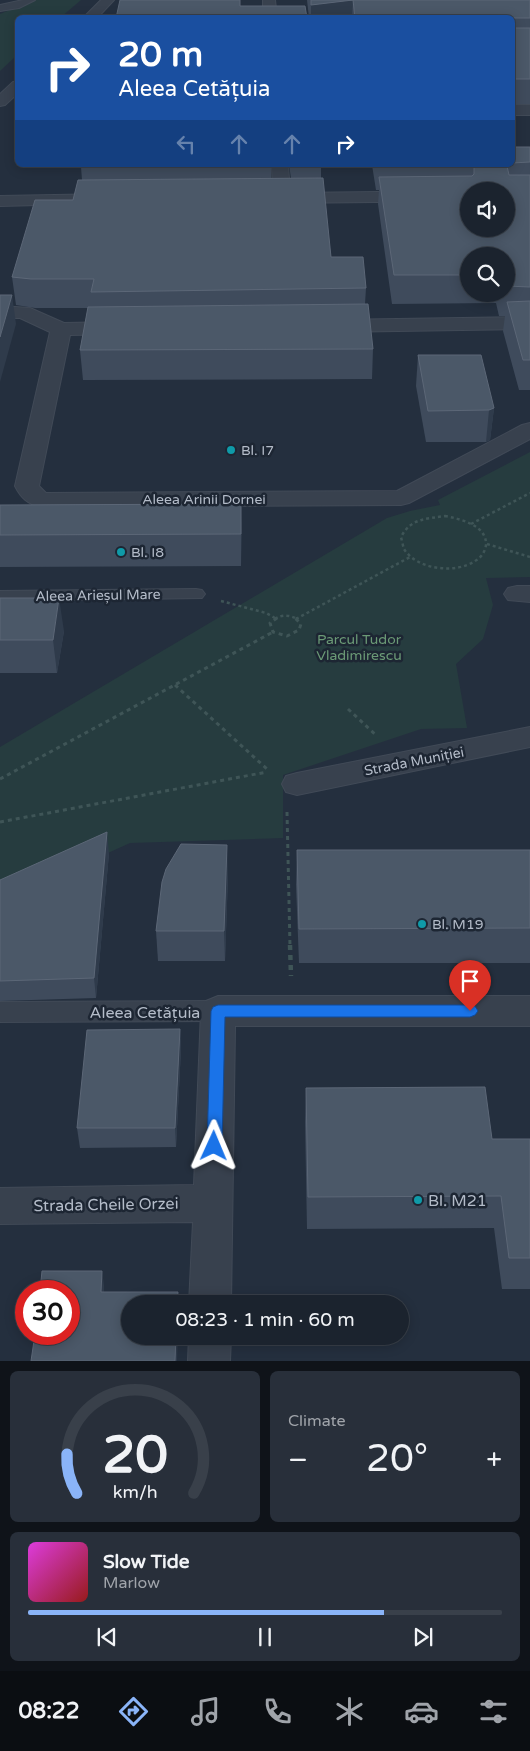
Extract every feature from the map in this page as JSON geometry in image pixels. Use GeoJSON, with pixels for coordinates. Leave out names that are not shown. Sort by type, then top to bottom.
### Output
{"type":"FeatureCollection","features":[{"type":"Feature","properties":{"kind":"street"},"geometry":{"type":"LineString","coordinates":[[92,15],[108,0]]}},
{"type":"Feature","properties":{"kind":"street"},"geometry":{"type":"LineString","coordinates":[[269,0],[270,15]]}},
{"type":"Feature","properties":{"kind":"street"},"geometry":{"type":"LineString","coordinates":[[0,102],[15,88]]}},
{"type":"Feature","properties":{"kind":"street"},"geometry":{"type":"LineString","coordinates":[[515,110],[530,110]]}},
{"type":"Feature","properties":{"kind":"street"},"geometry":{"type":"LineString","coordinates":[[280,167],[282,198]]}},
{"type":"Feature","properties":{"kind":"street"},"geometry":{"type":"LineString","coordinates":[[263,198],[460,196]]}},
{"type":"Feature","properties":{"kind":"street"},"geometry":{"type":"LineString","coordinates":[[0,200],[127,199]]}},
{"type":"Feature","properties":{"kind":"street"},"geometry":{"type":"LineString","coordinates":[[0,312],[23,312],[61,329],[139,328]]}},
{"type":"Feature","properties":{"kind":"street"},"geometry":{"type":"LineString","coordinates":[[313,326],[530,323]]}},
{"type":"Feature","properties":{"kind":"street","name":"Aleea Arinii Dornei"},"geometry":{"type":"LineString","coordinates":[[61,329],[27,486],[31,494],[41,500],[401,498],[530,430]]}},
{"type":"Feature","properties":{"kind":"street","name":"Strada Muniției"},"geometry":{"type":"LineString","coordinates":[[292,795],[530,737]]}},
{"type":"Feature","properties":{"kind":"street","name":"Aleea Cetățuia"},"geometry":{"type":"LineString","coordinates":[[218,1011],[530,1010]]}},
{"type":"Feature","properties":{"kind":"street"},"geometry":{"type":"LineString","coordinates":[[210,1295],[218,1011]]}},
{"type":"Feature","properties":{"kind":"street","name":"Strada Cheile Orzei"},"geometry":{"type":"LineString","coordinates":[[0,1206],[213,1203]]}},
{"type":"Feature","properties":{"kind":"street"},"geometry":{"type":"LineString","coordinates":[[209,1361],[210,1345]]}},
{"type":"Feature","properties":{"kind":"lane"},"geometry":{"type":"LineString","coordinates":[[0,8],[16,6],[30,0]]}},
{"type":"Feature","properties":{"kind":"lane","name":"Aleea Arieșul Mare"},"geometry":{"type":"LineString","coordinates":[[0,596],[196,594]]}},
{"type":"Feature","properties":{"kind":"lane","name":"Aleea Cetățuia"},"geometry":{"type":"LineString","coordinates":[[0,1012],[218,1011]]}},
{"type":"Feature","properties":{"kind":"path"},"geometry":{"type":"LineString","coordinates":[[471,524],[530,493]]}},
{"type":"Feature","properties":{"kind":"path"},"geometry":{"type":"LineString","coordinates":[[431,516],[459,519],[471,524],[480,530],[485,537],[487,544],[485,552],[480,559],[459,567],[432,566],[410,557],[402,549],[400,540],[402,532],[408,525],[431,516]]}},
{"type":"Feature","properties":{"kind":"path"},"geometry":{"type":"LineString","coordinates":[[487,544],[530,557]]}},
{"type":"Feature","properties":{"kind":"path"},"geometry":{"type":"LineString","coordinates":[[296,619],[410,557]]}},
{"type":"Feature","properties":{"kind":"path"},"geometry":{"type":"LineString","coordinates":[[196,594],[266,613],[275,618]]}},
{"type":"Feature","properties":{"kind":"path"},"geometry":{"type":"LineString","coordinates":[[284,616],[296,619],[300,621],[301,627],[297,633],[282,636],[273,632],[270,623],[275,618],[284,616]]}},
{"type":"Feature","properties":{"kind":"path"},"geometry":{"type":"LineString","coordinates":[[0,779],[273,632]]}},
{"type":"Feature","properties":{"kind":"path"},"geometry":{"type":"LineString","coordinates":[[0,822],[270,771],[175,684]]}},
{"type":"Feature","properties":{"kind":"path"},"geometry":{"type":"LineString","coordinates":[[348,709],[377,736],[368,739]]}},
{"type":"Feature","properties":{"kind":"path"},"geometry":{"type":"LineString","coordinates":[[292,795],[292,1011]]}},
{"type":"Feature","properties":{"kind":"green space"},"geometry":{"type":"Polygon","coordinates":[[[34,0],[81,0],[63,15],[15,15],[15,57],[0,71],[0,14],[34,0]]]}},
{"type":"Feature","properties":{"kind":"green space","name":"Parcul Tudor Vladimirescu"},"geometry":{"type":"Polygon","coordinates":[[[530,452],[530,577],[486,578],[493,605],[483,639],[456,664],[467,728],[421,729],[283,775],[283,838],[130,843],[0,902],[0,747],[387,518],[440,505],[438,500],[530,452]]]}},
{"type":"Feature","properties":{"kind":"building"},"geometry":{"type":"Polygon","coordinates":[[[120,0],[240,0],[240,6],[305,6],[306,15],[221,15],[117,15],[120,0]]]}},
{"type":"Feature","properties":{"kind":"building"},"geometry":{"type":"Polygon","coordinates":[[[311,0],[353,0],[311,5],[311,0]]]}},
{"type":"Feature","properties":{"kind":"building"},"geometry":{"type":"Polygon","coordinates":[[[353,0],[530,0],[530,18],[515,18],[515,15],[355,15],[353,0]]]}},
{"type":"Feature","properties":{"kind":"building"},"geometry":{"type":"Polygon","coordinates":[[[515,28],[530,28],[530,79],[515,79],[515,28]]]}},
{"type":"Feature","properties":{"kind":"building"},"geometry":{"type":"Polygon","coordinates":[[[515,147],[530,147],[530,162],[515,163],[515,147]]]}},
{"type":"Feature","properties":{"kind":"building"},"geometry":{"type":"Polygon","coordinates":[[[474,167],[507,167],[509,175],[530,175],[530,287],[515,286],[515,247],[460,247],[460,275],[394,275],[379,177],[472,176],[474,174],[474,167]]]}},
{"type":"Feature","properties":{"kind":"building"},"geometry":{"type":"Polygon","coordinates":[[[323,178],[331,257],[363,257],[366,288],[91,292],[94,279],[31,279],[12,277],[35,200],[73,200],[78,180],[323,178]]]}},
{"type":"Feature","properties":{"kind":"building"},"geometry":{"type":"Polygon","coordinates":[[[0,295],[12,295],[0,337],[0,295]]]}},
{"type":"Feature","properties":{"kind":"building"},"geometry":{"type":"Polygon","coordinates":[[[530,301],[530,360],[523,360],[507,302],[530,301]]]}},
{"type":"Feature","properties":{"kind":"building"},"geometry":{"type":"Polygon","coordinates":[[[368,304],[373,349],[80,350],[88,307],[368,304]]]}},
{"type":"Feature","properties":{"kind":"building"},"geometry":{"type":"Polygon","coordinates":[[[418,355],[481,355],[494,408],[489,410],[428,411],[418,355]]]}},
{"type":"Feature","properties":{"kind":"building"},"geometry":{"type":"Polygon","coordinates":[[[241,504],[241,534],[0,535],[0,505],[241,504]]]}},
{"type":"Feature","properties":{"kind":"building"},"geometry":{"type":"Polygon","coordinates":[[[0,598],[59,598],[53,640],[0,640],[0,598]]]}},
{"type":"Feature","properties":{"kind":"building"},"geometry":{"type":"Polygon","coordinates":[[[107,832],[94,978],[0,981],[0,880],[107,832]]]}},
{"type":"Feature","properties":{"kind":"building"},"geometry":{"type":"Polygon","coordinates":[[[181,844],[227,845],[224,931],[156,931],[162,882],[166,869],[181,844]]]}},
{"type":"Feature","properties":{"kind":"building"},"geometry":{"type":"Polygon","coordinates":[[[297,850],[530,850],[530,928],[299,929],[297,850]]]}},
{"type":"Feature","properties":{"kind":"building"},"geometry":{"type":"Polygon","coordinates":[[[180,1029],[175,1128],[77,1128],[87,1030],[180,1029]]]}},
{"type":"Feature","properties":{"kind":"building","name":"Bl. M21"},"geometry":{"type":"Polygon","coordinates":[[[485,1087],[492,1139],[530,1139],[530,1258],[509,1258],[501,1196],[308,1197],[306,1088],[485,1087]]]}},
{"type":"Feature","properties":{"kind":"building"},"geometry":{"type":"Polygon","coordinates":[[[42,1271],[102,1271],[101,1292],[178,1292],[178,1295],[121,1295],[121,1345],[176,1345],[175,1361],[31,1361],[33,1345],[80,1345],[80,1280],[41,1280],[42,1271]]]}},
{"type":"Feature","properties":{"kind":"place","name":"Bl. I7"},"geometry":{"type":"Point","coordinates":[231,450]}},
{"type":"Feature","properties":{"kind":"place","name":"Bl. I8"},"geometry":{"type":"Point","coordinates":[121,552]}},
{"type":"Feature","properties":{"kind":"place","name":"Bl. M19"},"geometry":{"type":"Point","coordinates":[422,924]}},
{"type":"Feature","properties":{"kind":"place","name":"Bl. M21"},"geometry":{"type":"Point","coordinates":[418,1200]}},
{"type":"Feature","properties":{"kind":"route"},"geometry":{"type":"LineString","coordinates":[[214,1146],[218,1011],[470,1011]]}}]}
